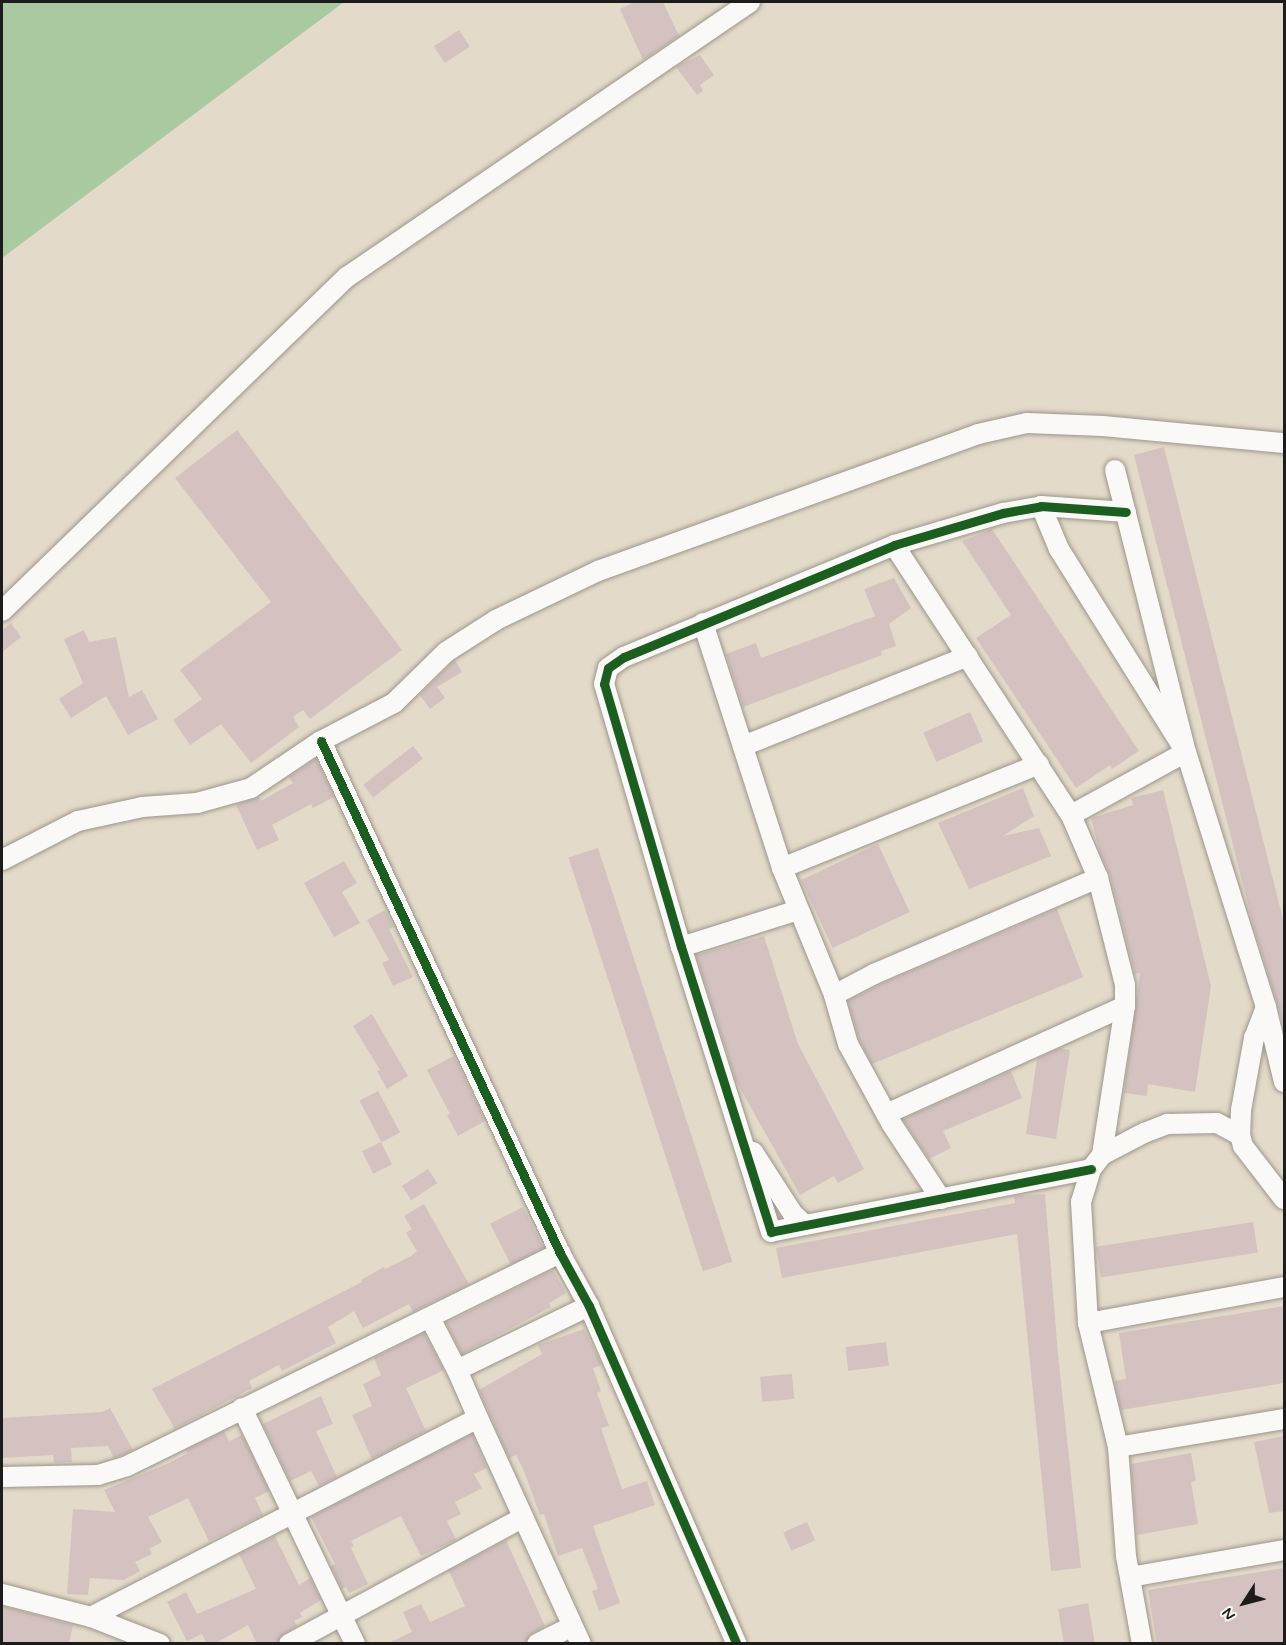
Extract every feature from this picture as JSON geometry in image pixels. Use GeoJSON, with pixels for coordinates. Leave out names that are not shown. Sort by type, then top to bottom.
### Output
{"type":"FeatureCollection","features":[{"type":"Feature","properties":{"kind":"street"},"geometry":{"type":"LineString","coordinates":[[2,611],[347,277],[750,2]]}},
{"type":"Feature","properties":{"kind":"street"},"geometry":{"type":"LineString","coordinates":[[2,860],[78,821],[142,807],[197,803],[250,788],[321,741],[394,703],[446,652],[496,620],[598,571],[978,434],[1027,423],[1255,438],[1284,443]]}},
{"type":"Feature","properties":{"kind":"street"},"geometry":{"type":"LineString","coordinates":[[1115,470],[1186,752],[1266,1007],[1284,1082]]}},
{"type":"Feature","properties":{"kind":"street"},"geometry":{"type":"LineString","coordinates":[[1126,512],[1041,506],[1003,513],[894,545],[624,657],[608,669],[604,684],[681,947],[771,1232],[941,1199],[1097,1162],[1168,1124],[1218,1123],[1240,1135]]}},
{"type":"Feature","properties":{"kind":"street"},"geometry":{"type":"LineString","coordinates":[[1041,506],[1059,549],[1186,752]]}},
{"type":"Feature","properties":{"kind":"street"},"geometry":{"type":"LineString","coordinates":[[894,545],[1071,814],[1098,878],[1125,986],[1125,1006],[1097,1162],[1081,1202],[1088,1323],[1118,1447],[1130,1577],[1142,1644]]}},
{"type":"Feature","properties":{"kind":"street"},"geometry":{"type":"LineString","coordinates":[[703,623],[782,868],[834,995],[848,1044],[886,1114],[941,1199]]}},
{"type":"Feature","properties":{"kind":"street"},"geometry":{"type":"LineString","coordinates":[[743,746],[968,656]]}},
{"type":"Feature","properties":{"kind":"street"},"geometry":{"type":"LineString","coordinates":[[321,741],[560,1253],[589,1306],[737,1644]]}},
{"type":"Feature","properties":{"kind":"street"},"geometry":{"type":"LineString","coordinates":[[1071,814],[1186,752]]}},
{"type":"Feature","properties":{"kind":"street"},"geometry":{"type":"LineString","coordinates":[[782,868],[1039,764]]}},
{"type":"Feature","properties":{"kind":"street"},"geometry":{"type":"LineString","coordinates":[[834,995],[874,974],[1098,878]]}},
{"type":"Feature","properties":{"kind":"street"},"geometry":{"type":"LineString","coordinates":[[681,947],[798,910]]}},
{"type":"Feature","properties":{"kind":"street"},"geometry":{"type":"LineString","coordinates":[[886,1114],[1125,1006]]}},
{"type":"Feature","properties":{"kind":"street"},"geometry":{"type":"LineString","coordinates":[[1266,1007],[1254,1038],[1241,1110],[1240,1135],[1243,1146],[1284,1199]]}},
{"type":"Feature","properties":{"kind":"street"},"geometry":{"type":"LineString","coordinates":[[742,1136],[793,1214],[805,1225]]}},
{"type":"Feature","properties":{"kind":"street"},"geometry":{"type":"LineString","coordinates":[[2,1477],[47,1478],[98,1475],[113,1471],[560,1253]]}},
{"type":"Feature","properties":{"kind":"street"},"geometry":{"type":"LineString","coordinates":[[1088,1323],[1284,1287]]}},
{"type":"Feature","properties":{"kind":"street"},"geometry":{"type":"LineString","coordinates":[[456,1370],[589,1306]]}},
{"type":"Feature","properties":{"kind":"street"},"geometry":{"type":"LineString","coordinates":[[430,1318],[577,1635],[537,1644]]}},
{"type":"Feature","properties":{"kind":"street"},"geometry":{"type":"LineString","coordinates":[[242,1408],[355,1644]]}},
{"type":"Feature","properties":{"kind":"street"},"geometry":{"type":"LineString","coordinates":[[91,1617],[293,1511],[478,1418]]}},
{"type":"Feature","properties":{"kind":"street"},"geometry":{"type":"LineString","coordinates":[[1118,1447],[1284,1419]]}},
{"type":"Feature","properties":{"kind":"street"},"geometry":{"type":"LineString","coordinates":[[289,1644],[522,1518]]}},
{"type":"Feature","properties":{"kind":"street"},"geometry":{"type":"LineString","coordinates":[[1130,1577],[1284,1550]]}},
{"type":"Feature","properties":{"kind":"street"},"geometry":{"type":"LineString","coordinates":[[2,1594],[91,1617],[160,1644]]}},
{"type":"Feature","properties":{"kind":"green space"},"geometry":{"type":"Polygon","coordinates":[[[2,2],[344,2],[2,258],[2,2]]]}},
{"type":"Feature","properties":{"kind":"building"},"geometry":{"type":"Polygon","coordinates":[[[635,2],[663,2],[679,36],[643,60],[620,9],[635,2]]]}},
{"type":"Feature","properties":{"kind":"building"},"geometry":{"type":"Polygon","coordinates":[[[459,30],[470,47],[445,63],[434,46],[459,30]]]}},
{"type":"Feature","properties":{"kind":"building"},"geometry":{"type":"Polygon","coordinates":[[[700,55],[714,75],[700,85],[703,91],[697,95],[676,67],[700,55]]]}},
{"type":"Feature","properties":{"kind":"building"},"geometry":{"type":"Polygon","coordinates":[[[237,430],[402,650],[310,719],[303,710],[293,717],[299,727],[251,763],[221,724],[190,745],[173,720],[202,699],[180,670],[271,602],[175,478],[237,430]]]}},
{"type":"Feature","properties":{"kind":"building"},"geometry":{"type":"Polygon","coordinates":[[[1164,447],[1284,923],[1284,1026],[1254,928],[1134,455],[1164,447]]]}},
{"type":"Feature","properties":{"kind":"building"},"geometry":{"type":"Polygon","coordinates":[[[992,529],[1139,751],[1112,769],[1110,765],[1076,788],[976,638],[1011,615],[962,541],[992,529]]]}},
{"type":"Feature","properties":{"kind":"building"},"geometry":{"type":"Polygon","coordinates":[[[894,578],[911,608],[889,624],[896,646],[881,651],[882,655],[743,707],[726,654],[756,643],[761,658],[875,616],[864,589],[894,578]]]}},
{"type":"Feature","properties":{"kind":"building"},"geometry":{"type":"Polygon","coordinates":[[[11,623],[21,637],[2,652],[2,630],[11,623]]]}},
{"type":"Feature","properties":{"kind":"building"},"geometry":{"type":"Polygon","coordinates":[[[84,630],[89,642],[116,637],[129,697],[142,690],[158,719],[128,735],[106,696],[71,718],[59,699],[83,683],[64,639],[84,630]]]}},
{"type":"Feature","properties":{"kind":"building"},"geometry":{"type":"Polygon","coordinates":[[[455,660],[462,672],[437,687],[445,698],[430,709],[420,695],[455,660]]]}},
{"type":"Feature","properties":{"kind":"building"},"geometry":{"type":"Polygon","coordinates":[[[970,712],[983,741],[936,762],[923,733],[970,712]]]}},
{"type":"Feature","properties":{"kind":"building"},"geometry":{"type":"Polygon","coordinates":[[[413,746],[423,759],[373,797],[363,785],[413,746]]]}},
{"type":"Feature","properties":{"kind":"building"},"geometry":{"type":"Polygon","coordinates":[[[316,759],[334,797],[313,808],[311,804],[272,825],[279,840],[257,850],[236,805],[259,797],[261,801],[293,783],[289,777],[316,759]]]}},
{"type":"Feature","properties":{"kind":"building"},"geometry":{"type":"Polygon","coordinates":[[[1023,788],[1034,816],[1003,836],[1039,828],[1051,856],[969,889],[938,823],[1023,788]]]}},
{"type":"Feature","properties":{"kind":"building"},"geometry":{"type":"Polygon","coordinates":[[[1163,790],[1211,986],[1195,1092],[1148,1084],[1147,1096],[1124,1093],[1140,973],[1135,974],[1110,875],[1099,850],[1091,818],[1133,805],[1131,798],[1163,790]]]}},
{"type":"Feature","properties":{"kind":"building"},"geometry":{"type":"Polygon","coordinates":[[[878,844],[910,912],[833,948],[801,880],[878,844]]]}},
{"type":"Feature","properties":{"kind":"building"},"geometry":{"type":"Polygon","coordinates":[[[598,848],[732,1262],[703,1271],[569,858],[598,848]]]}},
{"type":"Feature","properties":{"kind":"building"},"geometry":{"type":"Polygon","coordinates":[[[344,861],[357,883],[342,892],[360,923],[334,937],[304,883],[344,861]]]}},
{"type":"Feature","properties":{"kind":"building"},"geometry":{"type":"Polygon","coordinates":[[[1057,909],[1083,977],[872,1064],[859,1039],[848,1001],[879,985],[1057,909]]]}},
{"type":"Feature","properties":{"kind":"building"},"geometry":{"type":"Polygon","coordinates":[[[385,910],[394,927],[389,929],[413,977],[393,986],[382,963],[389,960],[367,920],[385,910]]]}},
{"type":"Feature","properties":{"kind":"building"},"geometry":{"type":"Polygon","coordinates":[[[764,936],[798,1044],[864,1169],[838,1183],[834,1176],[800,1195],[736,1081],[696,955],[764,936]]]}},
{"type":"Feature","properties":{"kind":"building"},"geometry":{"type":"Polygon","coordinates":[[[372,1014],[408,1076],[387,1089],[377,1071],[380,1070],[353,1026],[372,1014]]]}},
{"type":"Feature","properties":{"kind":"building"},"geometry":{"type":"Polygon","coordinates":[[[1060,1048],[1070,1050],[1056,1139],[1026,1134],[1037,1059],[1060,1048]]]}},
{"type":"Feature","properties":{"kind":"building"},"geometry":{"type":"Polygon","coordinates":[[[454,1056],[485,1121],[458,1136],[447,1115],[450,1114],[427,1070],[454,1056]]]}},
{"type":"Feature","properties":{"kind":"building"},"geometry":{"type":"Polygon","coordinates":[[[1011,1071],[1022,1098],[943,1131],[951,1148],[929,1159],[903,1119],[1011,1071]]]}},
{"type":"Feature","properties":{"kind":"building"},"geometry":{"type":"Polygon","coordinates":[[[378,1091],[400,1132],[382,1142],[359,1101],[378,1091]]]}},
{"type":"Feature","properties":{"kind":"building"},"geometry":{"type":"Polygon","coordinates":[[[381,1142],[392,1164],[373,1174],[362,1151],[381,1142]]]}},
{"type":"Feature","properties":{"kind":"building"},"geometry":{"type":"Polygon","coordinates":[[[428,1169],[437,1183],[411,1200],[402,1186],[428,1169]]]}},
{"type":"Feature","properties":{"kind":"building"},"geometry":{"type":"Polygon","coordinates":[[[1045,1194],[1058,1355],[1081,1568],[1051,1571],[1017,1234],[782,1278],[776,1248],[1015,1203],[1014,1196],[1045,1194]]]}},
{"type":"Feature","properties":{"kind":"building"},"geometry":{"type":"Polygon","coordinates":[[[424,1204],[469,1284],[413,1312],[409,1304],[363,1328],[354,1311],[328,1327],[336,1343],[282,1371],[279,1365],[249,1381],[252,1388],[175,1429],[152,1389],[362,1282],[361,1280],[384,1267],[385,1269],[411,1256],[417,1251],[406,1233],[412,1229],[404,1216],[424,1204]]]}},
{"type":"Feature","properties":{"kind":"building"},"geometry":{"type":"Polygon","coordinates":[[[523,1207],[544,1248],[511,1265],[490,1224],[523,1207]]]}},
{"type":"Feature","properties":{"kind":"building"},"geometry":{"type":"Polygon","coordinates":[[[1253,1222],[1258,1253],[1101,1277],[1096,1247],[1253,1222]]]}},
{"type":"Feature","properties":{"kind":"building"},"geometry":{"type":"Polygon","coordinates":[[[553,1270],[566,1293],[549,1303],[551,1307],[462,1354],[446,1323],[553,1270]]]}},
{"type":"Feature","properties":{"kind":"building"},"geometry":{"type":"Polygon","coordinates":[[[1284,1306],[1284,1383],[1121,1410],[1114,1381],[1126,1379],[1119,1333],[1284,1306]]]}},
{"type":"Feature","properties":{"kind":"building"},"geometry":{"type":"Polygon","coordinates":[[[584,1329],[602,1365],[593,1368],[601,1391],[597,1393],[609,1426],[601,1428],[622,1489],[647,1481],[655,1505],[593,1526],[620,1603],[599,1611],[592,1591],[598,1589],[582,1548],[558,1556],[544,1514],[540,1515],[524,1471],[516,1455],[509,1458],[479,1390],[542,1354],[538,1345],[584,1329]]]}},
{"type":"Feature","properties":{"kind":"building"},"geometry":{"type":"Polygon","coordinates":[[[424,1333],[444,1370],[406,1388],[426,1431],[372,1459],[352,1415],[372,1406],[363,1384],[381,1375],[374,1358],[424,1333]]]}},
{"type":"Feature","properties":{"kind":"building"},"geometry":{"type":"Polygon","coordinates":[[[886,1342],[889,1366],[848,1371],[845,1347],[886,1342]]]}},
{"type":"Feature","properties":{"kind":"building"},"geometry":{"type":"Polygon","coordinates":[[[792,1374],[794,1399],[762,1402],[760,1377],[792,1374]]]}},
{"type":"Feature","properties":{"kind":"building"},"geometry":{"type":"Polygon","coordinates":[[[321,1396],[333,1424],[316,1431],[337,1477],[319,1486],[311,1471],[290,1481],[263,1424],[321,1396]]]}},
{"type":"Feature","properties":{"kind":"building"},"geometry":{"type":"Polygon","coordinates":[[[110,1408],[133,1450],[123,1455],[114,1458],[108,1446],[71,1448],[72,1462],[54,1463],[53,1455],[2,1458],[2,1418],[102,1412],[110,1408]]]}},
{"type":"Feature","properties":{"kind":"building"},"geometry":{"type":"Polygon","coordinates":[[[224,1431],[229,1441],[242,1435],[269,1491],[255,1498],[263,1515],[209,1541],[188,1498],[148,1517],[162,1542],[149,1549],[152,1554],[135,1562],[140,1571],[124,1580],[90,1578],[88,1595],[67,1594],[73,1509],[115,1512],[104,1490],[169,1463],[188,1453],[186,1450],[224,1431]]]}},
{"type":"Feature","properties":{"kind":"building"},"geometry":{"type":"Polygon","coordinates":[[[472,1434],[487,1468],[474,1474],[482,1488],[455,1502],[461,1514],[447,1521],[456,1540],[421,1556],[401,1516],[351,1541],[354,1546],[351,1548],[368,1584],[349,1593],[346,1587],[342,1589],[331,1566],[335,1564],[311,1517],[472,1434]]]}},
{"type":"Feature","properties":{"kind":"building"},"geometry":{"type":"Polygon","coordinates":[[[1284,1436],[1284,1511],[1269,1513],[1254,1442],[1284,1436]]]}},
{"type":"Feature","properties":{"kind":"building"},"geometry":{"type":"Polygon","coordinates":[[[1191,1453],[1196,1481],[1191,1482],[1198,1524],[1137,1535],[1131,1464],[1191,1453]]]}},
{"type":"Feature","properties":{"kind":"building"},"geometry":{"type":"Polygon","coordinates":[[[807,1522],[815,1540],[791,1551],[783,1533],[807,1522]]]}},
{"type":"Feature","properties":{"kind":"building"},"geometry":{"type":"Polygon","coordinates":[[[275,1536],[299,1585],[310,1578],[321,1600],[300,1613],[302,1617],[294,1621],[297,1626],[283,1634],[277,1644],[257,1644],[248,1625],[214,1644],[207,1644],[202,1634],[187,1641],[167,1602],[186,1592],[197,1614],[256,1589],[239,1554],[275,1536]]]}},
{"type":"Feature","properties":{"kind":"building"},"geometry":{"type":"Polygon","coordinates":[[[506,1540],[545,1626],[531,1634],[525,1644],[386,1644],[412,1632],[403,1612],[421,1604],[430,1622],[465,1606],[449,1571],[506,1540]]]}},
{"type":"Feature","properties":{"kind":"building"},"geometry":{"type":"Polygon","coordinates":[[[1284,1568],[1284,1644],[1157,1644],[1148,1590],[1284,1568]]]}},
{"type":"Feature","properties":{"kind":"building"},"geometry":{"type":"Polygon","coordinates":[[[1088,1603],[1095,1644],[1064,1644],[1058,1609],[1088,1603]]]}},
{"type":"Feature","properties":{"kind":"building"},"geometry":{"type":"Polygon","coordinates":[[[2,1606],[73,1625],[69,1644],[2,1644],[2,1606]]]}},
{"type":"Feature","properties":{"kind":"cycle path"},"geometry":{"type":"LineString","coordinates":[[1091,1169],[771,1232],[681,947],[604,684],[608,668],[624,657],[894,545],[1003,513],[1041,506],[1126,512]]}},
{"type":"Feature","properties":{"kind":"cycle path"},"geometry":{"type":"LineString","coordinates":[[321,741],[560,1253],[589,1306],[737,1644]]}}]}
